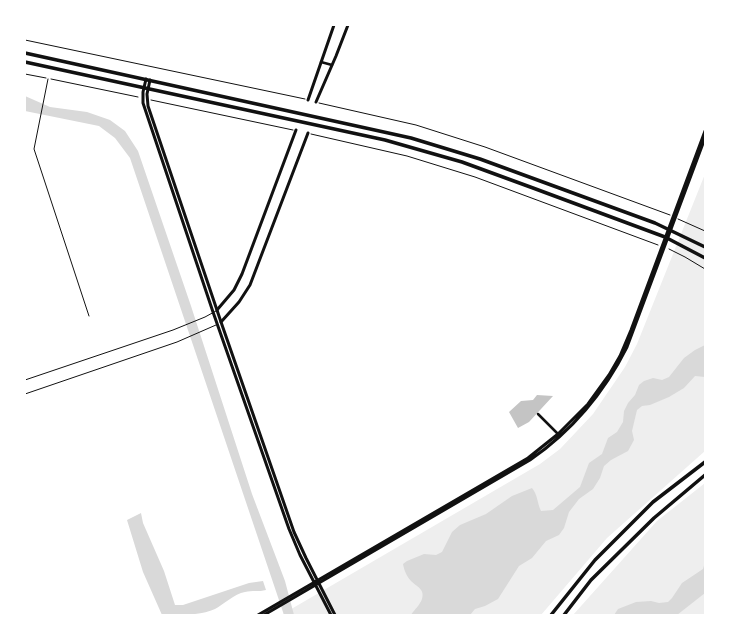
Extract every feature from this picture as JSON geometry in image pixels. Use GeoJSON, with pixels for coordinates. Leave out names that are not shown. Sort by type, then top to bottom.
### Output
{"type":"FeatureCollection","features":[{"type":"Feature","properties":{"kind":"main road"},"geometry":{"type":"LineString","coordinates":[[308,100],[334,25]]}},
{"type":"Feature","properties":{"kind":"main road"},"geometry":{"type":"LineString","coordinates":[[316,102],[348,25]]}},
{"type":"Feature","properties":{"kind":"main road"},"geometry":{"type":"LineString","coordinates":[[25,53],[412,138],[530,177],[670,230],[705,247]]}},
{"type":"Feature","properties":{"kind":"main road"},"geometry":{"type":"LineString","coordinates":[[25,62],[385,140],[435,153],[667,238],[705,258]]}},
{"type":"Feature","properties":{"kind":"main road"},"geometry":{"type":"LineString","coordinates":[[148,79],[145,98],[166,175],[284,516],[300,555],[336,615]]}},
{"type":"Feature","properties":{"kind":"main road"},"geometry":{"type":"LineString","coordinates":[[145,98],[294,532],[331,615]]}},
{"type":"Feature","properties":{"kind":"main road"},"geometry":{"type":"LineString","coordinates":[[217,310],[231,294],[242,274],[296,130]]}},
{"type":"Feature","properties":{"kind":"main road"},"geometry":{"type":"LineString","coordinates":[[675,217],[705,131]]}},
{"type":"Feature","properties":{"kind":"main road"},"geometry":{"type":"LineString","coordinates":[[221,322],[239,302],[250,285],[308,133]]}},
{"type":"Feature","properties":{"kind":"main road"},"geometry":{"type":"LineString","coordinates":[[258,615],[273,608],[528,458],[559,435],[588,404],[609,375],[620,356],[705,138]]}},
{"type":"Feature","properties":{"kind":"main road"},"geometry":{"type":"LineString","coordinates":[[551,615],[595,560],[653,502],[705,462]]}},
{"type":"Feature","properties":{"kind":"main road"},"geometry":{"type":"LineString","coordinates":[[564,615],[592,580],[654,518],[705,475]]}},
{"type":"Feature","properties":{"kind":"main road"},"geometry":{"type":"LineString","coordinates":[[264,615],[273,608]]}},
{"type":"Feature","properties":{"kind":"street"},"geometry":{"type":"LineString","coordinates":[[321,62],[332,65]]}},
{"type":"Feature","properties":{"kind":"street"},"geometry":{"type":"LineString","coordinates":[[538,414],[559,435]]}},
{"type":"Feature","properties":{"kind":"lane"},"geometry":{"type":"LineString","coordinates":[[48,79],[34,149],[89,316]]}},
{"type":"Feature","properties":{"kind":"lane"},"geometry":{"type":"LineString","coordinates":[[25,380],[173,330],[205,317],[217,310]]}},
{"type":"Feature","properties":{"kind":"lane"},"geometry":{"type":"LineString","coordinates":[[25,394],[177,342],[221,322]]}},
{"type":"Feature","properties":{"kind":"path"},"geometry":{"type":"LineString","coordinates":[[25,40],[308,100]]}},
{"type":"Feature","properties":{"kind":"path"},"geometry":{"type":"LineString","coordinates":[[25,74],[296,130]]}},
{"type":"Feature","properties":{"kind":"path"},"geometry":{"type":"LineString","coordinates":[[316,102],[416,125],[485,146],[675,217],[705,232]]}},
{"type":"Feature","properties":{"kind":"path"},"geometry":{"type":"LineString","coordinates":[[308,133],[408,156],[475,177],[663,247],[685,257],[705,269]]}},
{"type":"Feature","properties":{"kind":"shaded area"},"geometry":{"type":"Polygon","coordinates":[[[25,96],[50,107],[87,112],[110,120],[125,131],[138,151],[191,306],[252,494],[285,581],[294,615],[284,615],[130,158],[115,138],[99,126],[25,111],[25,96]]]}},
{"type":"Feature","properties":{"kind":"shaded area"},"geometry":{"type":"Polygon","coordinates":[[[705,174],[705,451],[607,538],[541,615],[281,615],[540,464],[560,449],[593,414],[625,367],[637,344],[705,174]]]}},
{"type":"Feature","properties":{"kind":"shaded area"},"geometry":{"type":"Polygon","coordinates":[[[705,345],[705,377],[695,376],[684,388],[669,397],[650,405],[642,406],[637,410],[632,431],[634,440],[628,451],[611,460],[604,466],[600,478],[593,489],[579,499],[569,512],[564,528],[559,535],[546,541],[532,558],[519,566],[498,599],[485,606],[475,609],[470,615],[411,615],[423,596],[420,588],[408,578],[403,564],[424,554],[436,555],[442,552],[452,532],[460,525],[486,514],[512,496],[532,488],[541,511],[553,510],[580,487],[589,463],[602,454],[608,438],[617,432],[623,422],[624,411],[628,403],[635,395],[639,385],[644,381],[653,378],[662,380],[669,377],[684,358],[705,345]]]}},
{"type":"Feature","properties":{"kind":"shaded area"},"geometry":{"type":"Polygon","coordinates":[[[705,483],[705,615],[573,615],[657,521],[705,483]]]}},
{"type":"Feature","properties":{"kind":"shaded area"},"geometry":{"type":"Polygon","coordinates":[[[141,513],[143,523],[164,571],[175,605],[183,605],[249,583],[263,581],[266,590],[241,593],[215,609],[203,613],[189,615],[162,615],[143,572],[127,520],[141,513]]]}},
{"type":"Feature","properties":{"kind":"shaded area"},"geometry":{"type":"Polygon","coordinates":[[[705,562],[705,593],[677,615],[614,615],[618,609],[636,602],[668,602],[682,583],[703,569],[705,562]]]}},
{"type":"Feature","properties":{"kind":"building"},"geometry":{"type":"Polygon","coordinates":[[[537,395],[553,396],[529,422],[518,428],[509,412],[521,401],[533,400],[537,395]]]}}]}
